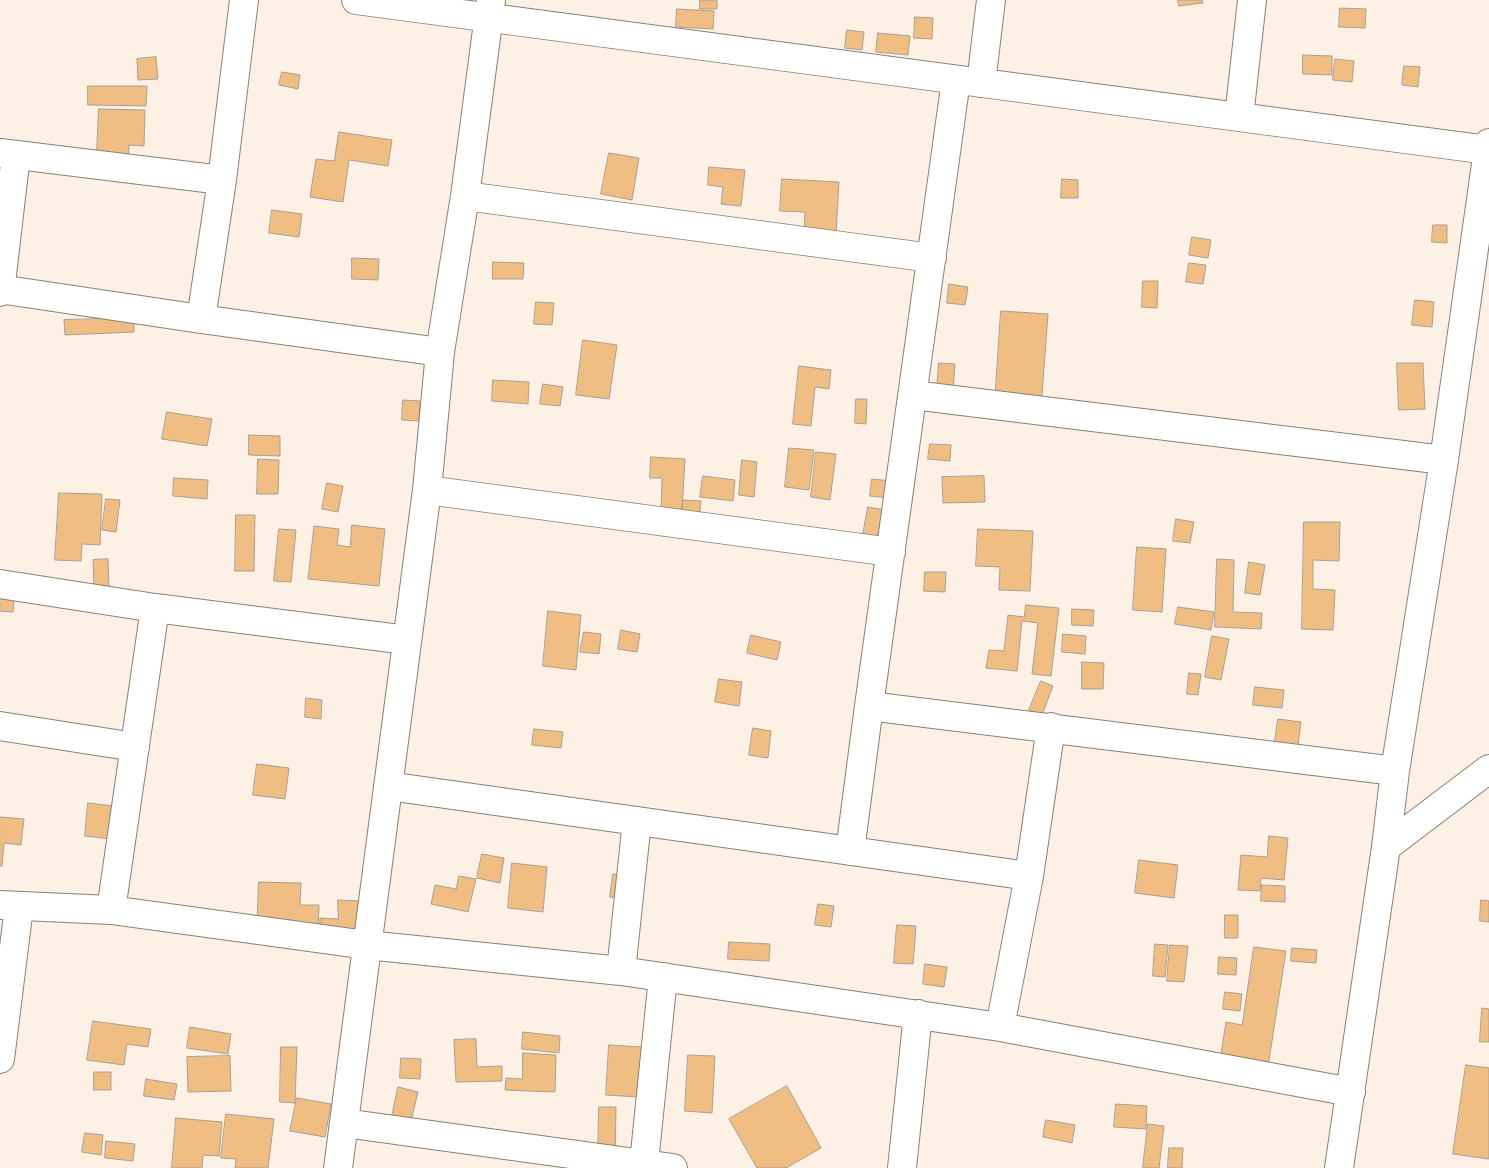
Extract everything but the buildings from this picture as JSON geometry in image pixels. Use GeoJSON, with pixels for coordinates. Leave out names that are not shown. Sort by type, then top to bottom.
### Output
{"type":"FeatureCollection","features":[{"type":"Feature","properties":{"kind":"street"},"geometry":{"type":"LineString","coordinates":[[201,319],[222,180],[244,0]]}},
{"type":"Feature","properties":{"kind":"street"},"geometry":{"type":"LineString","coordinates":[[356,0],[490,9],[969,82],[1239,118],[1489,147],[1481,252],[1444,460],[1395,771],[1386,848],[1339,1168]]}},
{"type":"Feature","properties":{"kind":"street"},"geometry":{"type":"LineString","coordinates":[[850,851],[932,258],[969,82],[991,0]]}},
{"type":"Feature","properties":{"kind":"street"},"geometry":{"type":"LineString","coordinates":[[1239,118],[1252,0]]}},
{"type":"Feature","properties":{"kind":"street"},"geometry":{"type":"LineString","coordinates":[[338,1168],[427,490],[440,352],[465,196],[490,9]]}},
{"type":"Feature","properties":{"kind":"street"},"geometry":{"type":"LineString","coordinates":[[222,180],[8,154],[0,290],[440,352]]}},
{"type":"Feature","properties":{"kind":"street"},"geometry":{"type":"LineString","coordinates":[[465,196],[932,258]]}},
{"type":"Feature","properties":{"kind":"street"},"geometry":{"type":"LineString","coordinates":[[912,395],[1444,460]]}},
{"type":"Feature","properties":{"kind":"street"},"geometry":{"type":"LineString","coordinates":[[427,490],[891,552]]}},
{"type":"Feature","properties":{"kind":"street"},"geometry":{"type":"LineString","coordinates":[[0,584],[155,608],[407,640]]}},
{"type":"Feature","properties":{"kind":"street"},"geometry":{"type":"LineString","coordinates":[[111,910],[155,608]]}},
{"type":"Feature","properties":{"kind":"street"},"geometry":{"type":"LineString","coordinates":[[869,706],[1395,771]]}},
{"type":"Feature","properties":{"kind":"street"},"geometry":{"type":"LineString","coordinates":[[0,726],[135,747]]}},
{"type":"Feature","properties":{"kind":"street"},"geometry":{"type":"LineString","coordinates":[[1000,1026],[1030,876],[1051,727]]}},
{"type":"Feature","properties":{"kind":"street"},"geometry":{"type":"LineString","coordinates":[[1386,848],[1482,779]]}},
{"type":"Feature","properties":{"kind":"street"},"geometry":{"type":"LineString","coordinates":[[388,786],[1030,876]]}},
{"type":"Feature","properties":{"kind":"street"},"geometry":{"type":"LineString","coordinates":[[621,971],[637,821]]}},
{"type":"Feature","properties":{"kind":"street"},"geometry":{"type":"LineString","coordinates":[[0,1059],[9,906],[111,910],[368,945],[621,971],[1000,1026],[1351,1092]]}},
{"type":"Feature","properties":{"kind":"street"},"geometry":{"type":"LineString","coordinates":[[644,1163],[663,978]]}},
{"type":"Feature","properties":{"kind":"street"},"geometry":{"type":"LineString","coordinates":[[902,1168],[918,1014]]}},
{"type":"Feature","properties":{"kind":"street"},"geometry":{"type":"LineString","coordinates":[[344,1123],[673,1168]]}}]}
